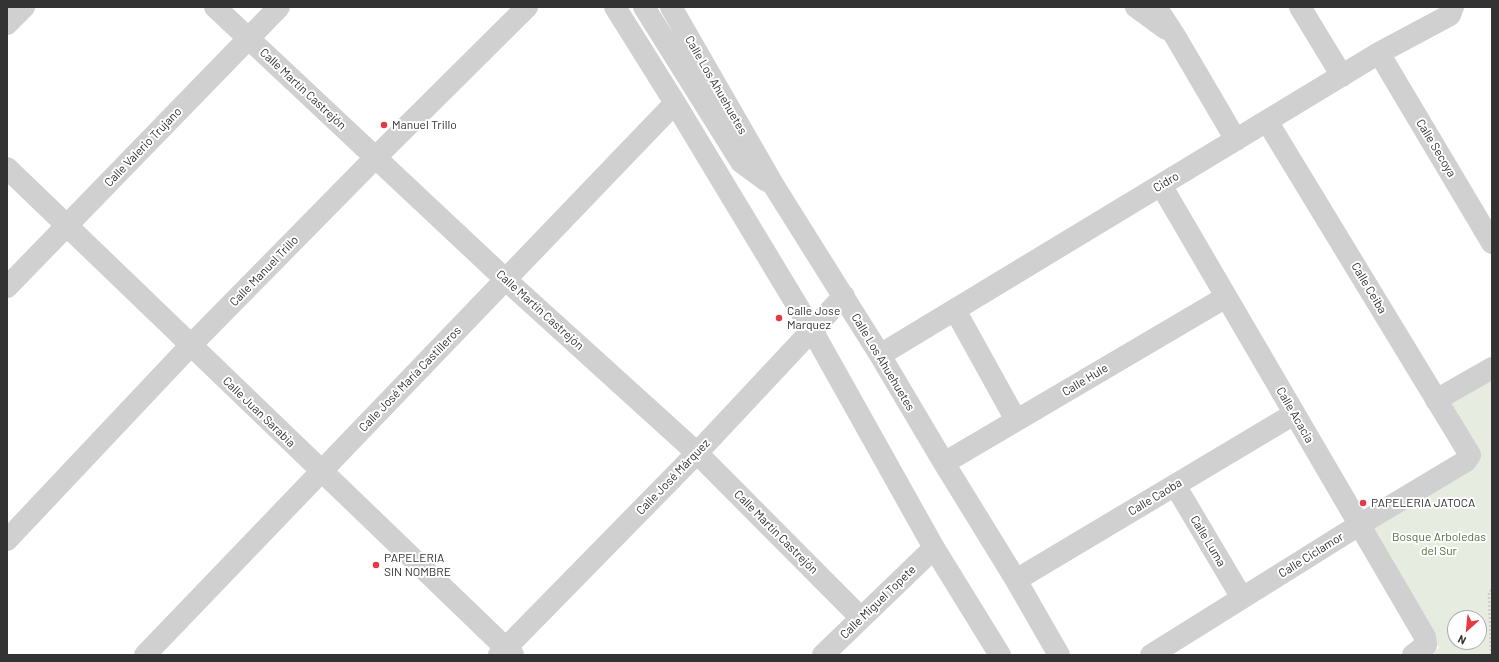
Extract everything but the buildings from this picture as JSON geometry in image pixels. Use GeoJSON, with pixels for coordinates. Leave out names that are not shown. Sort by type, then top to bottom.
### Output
{"type":"FeatureCollection","features":[{"type":"Feature","properties":{"kind":"street"},"geometry":{"type":"LineString","coordinates":[[7,24],[24,7]]}},
{"type":"Feature","properties":{"kind":"street","name":"Calle Martín Castrejón"},"geometry":{"type":"LineString","coordinates":[[215,7],[506,279],[697,453],[861,618]]}},
{"type":"Feature","properties":{"kind":"street","name":"Calle Valerio Trujano"},"geometry":{"type":"LineString","coordinates":[[7,287],[279,7]]}},
{"type":"Feature","properties":{"kind":"street","name":"Calle Manuel Trillo"},"geometry":{"type":"LineString","coordinates":[[7,540],[191,346],[376,157],[527,7]]}},
{"type":"Feature","properties":{"kind":"street"},"geometry":{"type":"LineString","coordinates":[[615,7],[675,103],[812,330],[934,548],[1000,655]]}},
{"type":"Feature","properties":{"kind":"street"},"geometry":{"type":"LineString","coordinates":[[644,7],[741,162],[774,186]]}},
{"type":"Feature","properties":{"kind":"street","name":"Calle Los Ahuehuetes"},"geometry":{"type":"LineString","coordinates":[[671,7],[774,186],[880,355],[944,464],[1016,580],[1059,655]]}},
{"type":"Feature","properties":{"kind":"street"},"geometry":{"type":"LineString","coordinates":[[1136,7],[1175,36]]}},
{"type":"Feature","properties":{"kind":"street"},"geometry":{"type":"LineString","coordinates":[[1156,7],[1175,36],[1236,140]]}},
{"type":"Feature","properties":{"kind":"street"},"geometry":{"type":"LineString","coordinates":[[1300,7],[1342,76]]}},
{"type":"Feature","properties":{"kind":"street","name":"Cidro"},"geometry":{"type":"LineString","coordinates":[[880,355],[1379,53],[1445,17],[1453,9]]}},
{"type":"Feature","properties":{"kind":"street","name":"Calle Secoya"},"geometry":{"type":"LineString","coordinates":[[1379,53],[1492,243]]}},
{"type":"Feature","properties":{"kind":"street","name":"Calle José María Castilleros"},"geometry":{"type":"LineString","coordinates":[[145,655],[322,473],[675,103]]}},
{"type":"Feature","properties":{"kind":"street","name":"Calle Ceiba"},"geometry":{"type":"LineString","coordinates":[[1267,121],[1470,455]]}},
{"type":"Feature","properties":{"kind":"street","name":"Calle Juan Sarabia"},"geometry":{"type":"LineString","coordinates":[[7,168],[506,653]]}},
{"type":"Feature","properties":{"kind":"street","name":"Calle Acacia"},"geometry":{"type":"LineString","coordinates":[[1161,185],[1425,638],[1420,650]]}},
{"type":"Feature","properties":{"kind":"street","name":"Calle José Márquez"},"geometry":{"type":"LineString","coordinates":[[506,653],[844,296]]}},
{"type":"Feature","properties":{"kind":"street","name":"Calle Hule"},"geometry":{"type":"LineString","coordinates":[[944,464],[1226,297]]}},
{"type":"Feature","properties":{"kind":"street"},"geometry":{"type":"LineString","coordinates":[[955,310],[1016,420]]}},
{"type":"Feature","properties":{"kind":"street"},"geometry":{"type":"LineString","coordinates":[[1436,400],[1492,368]]}},
{"type":"Feature","properties":{"kind":"street","name":"Calle Caoba"},"geometry":{"type":"LineString","coordinates":[[1016,580],[1294,414]]}},
{"type":"Feature","properties":{"kind":"street","name":"Calle Ciclamor"},"geometry":{"type":"LineString","coordinates":[[1151,655],[1359,525],[1466,461],[1470,455]]}},
{"type":"Feature","properties":{"kind":"street","name":"Calle Luma"},"geometry":{"type":"LineString","coordinates":[[1175,485],[1242,598]]}},
{"type":"Feature","properties":{"kind":"street","name":"Calle Miguel Topete"},"geometry":{"type":"LineString","coordinates":[[823,655],[934,548]]}},
{"type":"Feature","properties":{"kind":"path"},"geometry":{"type":"LineString","coordinates":[[1491,655],[1489,593],[1492,588]]}},
{"type":"Feature","properties":{"kind":"green space","name":"Bosque Arboledas del Sur"},"geometry":{"type":"Polygon","coordinates":[[[1492,374],[1492,655],[1429,655],[1439,648],[1366,524],[1481,457],[1448,402],[1492,374]]]}},
{"type":"Feature","properties":{"kind":"place","name":"Manuel Trillo"},"geometry":{"type":"Point","coordinates":[384,125]}},
{"type":"Feature","properties":{"kind":"place","name":"Calle Jose Marquez"},"geometry":{"type":"Point","coordinates":[779,318]}},
{"type":"Feature","properties":{"kind":"place","name":"PAPELERIA JATOCA"},"geometry":{"type":"Point","coordinates":[1363,503]}},
{"type":"Feature","properties":{"kind":"place","name":"PAPELERIA SIN NOMBRE"},"geometry":{"type":"Point","coordinates":[376,565]}}]}
